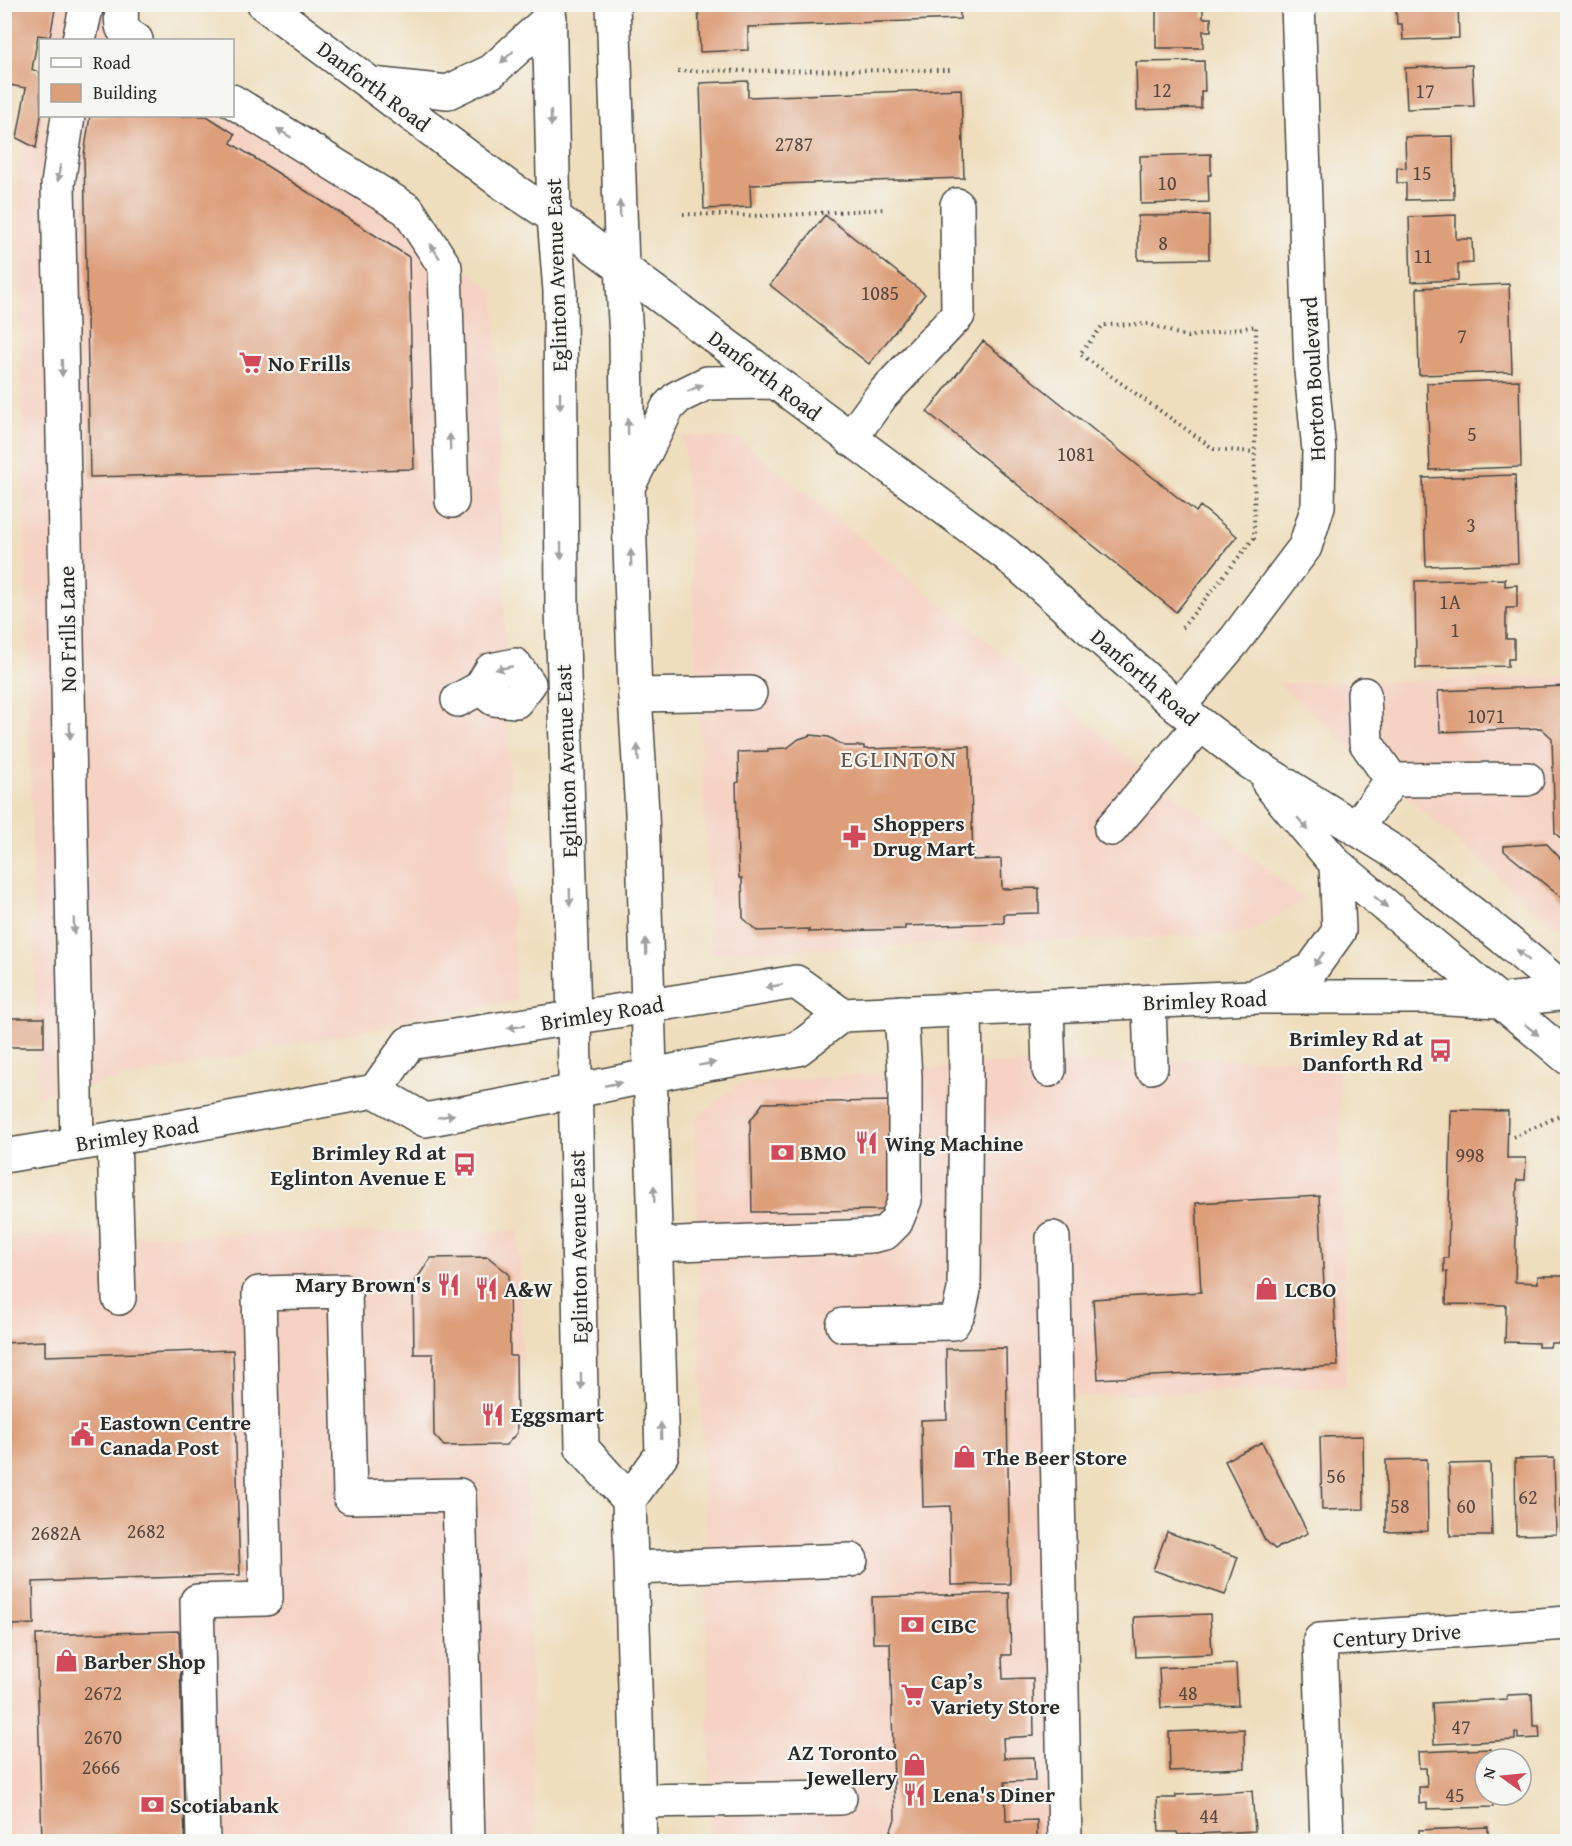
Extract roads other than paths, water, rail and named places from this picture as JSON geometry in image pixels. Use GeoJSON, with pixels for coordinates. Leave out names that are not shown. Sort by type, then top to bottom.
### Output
{"type":"FeatureCollection","features":[{"type":"Feature","properties":{"kind":"main road"},"geometry":{"type":"LineString","coordinates":[[79,39],[87,4]]}},
{"type":"Feature","properties":{"kind":"main road"},"geometry":{"type":"LineString","coordinates":[[121,4],[120,24],[124,33],[134,39]]}},
{"type":"Feature","properties":{"kind":"main road","name":"Danforth Road"},"geometry":{"type":"LineString","coordinates":[[264,4],[1006,554],[1189,716],[1251,763],[1394,852],[1501,936],[1567,993]]}},
{"type":"Feature","properties":{"kind":"main road"},"geometry":{"type":"LineString","coordinates":[[613,4],[662,1455],[629,1500],[640,1842]]}},
{"type":"Feature","properties":{"kind":"main road","name":"Horton Boulevard"},"geometry":{"type":"LineString","coordinates":[[1111,829],[1189,716],[1235,640],[1305,547],[1318,506],[1319,450],[1311,371],[1299,4]]}},
{"type":"Feature","properties":{"kind":"main road"},"geometry":{"type":"LineString","coordinates":[[371,84],[448,92],[492,71],[550,11]]}},
{"type":"Feature","properties":{"kind":"main road","name":"Eglinton Avenue East"},"geometry":{"type":"LineString","coordinates":[[550,11],[554,217],[560,291],[562,607],[574,1017],[582,1448],[629,1500]]}},
{"type":"Feature","properties":{"kind":"main road"},"geometry":{"type":"LineString","coordinates":[[234,102],[408,210],[445,267],[452,501]]}},
{"type":"Feature","properties":{"kind":"main road","name":"No Frills Lane"},"geometry":{"type":"LineString","coordinates":[[68,117],[58,184],[77,1144]]}},
{"type":"Feature","properties":{"kind":"main road"},"geometry":{"type":"LineString","coordinates":[[850,439],[882,395],[958,315],[957,205]]}},
{"type":"Feature","properties":{"kind":"main road"},"geometry":{"type":"LineString","coordinates":[[628,485],[668,407],[678,397],[707,383],[774,382]]}},
{"type":"Feature","properties":{"kind":"main road"},"geometry":{"type":"LineString","coordinates":[[469,694],[516,701],[529,684],[564,682]]}},
{"type":"Feature","properties":{"kind":"main road"},"geometry":{"type":"LineString","coordinates":[[635,694],[750,693]]}},
{"type":"Feature","properties":{"kind":"main road"},"geometry":{"type":"LineString","coordinates":[[1364,694],[1366,743],[1392,780]]}},
{"type":"Feature","properties":{"kind":"main road","name":"Danforth Road"},"geometry":{"type":"LineString","coordinates":[[1251,763],[1336,864],[1497,1001],[1568,1058]]}},
{"type":"Feature","properties":{"kind":"main road"},"geometry":{"type":"LineString","coordinates":[[1392,780],[1527,779]]}},
{"type":"Feature","properties":{"kind":"main road"},"geometry":{"type":"LineString","coordinates":[[1356,828],[1392,780]]}},
{"type":"Feature","properties":{"kind":"main road"},"geometry":{"type":"LineString","coordinates":[[1251,997],[1311,970],[1339,932],[1336,864]]}},
{"type":"Feature","properties":{"kind":"main road","name":"Brimley Road"},"geometry":{"type":"LineString","coordinates":[[4,1156],[153,1132],[375,1091],[409,1043],[648,1005],[700,999],[796,982],[842,1015],[1251,997],[1433,997],[1497,1001],[1567,993]]}},
{"type":"Feature","properties":{"kind":"main road"},"geometry":{"type":"LineString","coordinates":[[1149,1002],[1151,1067]]}},
{"type":"Feature","properties":{"kind":"main road"},"geometry":{"type":"LineString","coordinates":[[1047,1006],[1049,1070]]}},
{"type":"Feature","properties":{"kind":"main road"},"geometry":{"type":"LineString","coordinates":[[843,1325],[953,1323],[959,1312],[964,1290],[965,1010]]}},
{"type":"Feature","properties":{"kind":"main road"},"geometry":{"type":"LineString","coordinates":[[656,1245],[872,1236],[885,1233],[896,1221],[905,1200],[905,1077],[901,1012]]}},
{"type":"Feature","properties":{"kind":"main road"},"geometry":{"type":"LineString","coordinates":[[375,1091],[425,1120],[702,1065],[798,1049],[842,1015]]}},
{"type":"Feature","properties":{"kind":"main road"},"geometry":{"type":"LineString","coordinates":[[114,1138],[119,1298]]}},
{"type":"Feature","properties":{"kind":"main road"},"geometry":{"type":"LineString","coordinates":[[1053,1238],[1065,1842]]}},
{"type":"Feature","properties":{"kind":"main road"},"geometry":{"type":"LineString","coordinates":[[203,1842],[197,1601],[266,1599],[259,1293],[345,1291],[350,1497],[459,1495],[468,1842]]}},
{"type":"Feature","properties":{"kind":"main road"},"geometry":{"type":"LineString","coordinates":[[632,1568],[851,1560]]}},
{"type":"Feature","properties":{"kind":"main road","name":"Century Drive"},"geometry":{"type":"LineString","coordinates":[[1327,1842],[1320,1640],[1568,1623]]}},
{"type":"Feature","properties":{"kind":"main road"},"geometry":{"type":"LineString","coordinates":[[639,1802],[840,1798]]}},
{"type":"Feature","properties":{"kind":"place","name":"No Frills"},"geometry":{"type":"Point","coordinates":[250,363]}},
{"type":"Feature","properties":{"kind":"place","name":"Shoppers Drug Mart"},"geometry":{"type":"Point","coordinates":[855,836]}},
{"type":"Feature","properties":{"kind":"place","name":"Brimley Rd at Danforth Rd"},"geometry":{"type":"Point","coordinates":[1441,1051]}},
{"type":"Feature","properties":{"kind":"place","name":"Wing Machine"},"geometry":{"type":"Point","coordinates":[867,1143]}},
{"type":"Feature","properties":{"kind":"place","name":"BMO"},"geometry":{"type":"Point","coordinates":[782,1152]}},
{"type":"Feature","properties":{"kind":"place","name":"Brimley Rd at Eglinton Avenue E"},"geometry":{"type":"Point","coordinates":[464,1165]}},
{"type":"Feature","properties":{"kind":"place","name":"Mary Brown's"},"geometry":{"type":"Point","coordinates":[449,1284]}},
{"type":"Feature","properties":{"kind":"place","name":"A&W"},"geometry":{"type":"Point","coordinates":[486,1289]}},
{"type":"Feature","properties":{"kind":"place","name":"LCBO"},"geometry":{"type":"Point","coordinates":[1267,1289]}},
{"type":"Feature","properties":{"kind":"place","name":"Eggsmart"},"geometry":{"type":"Point","coordinates":[493,1414]}},
{"type":"Feature","properties":{"kind":"place","name":"Eastown Centre Canada Post"},"geometry":{"type":"Point","coordinates":[82,1435]}},
{"type":"Feature","properties":{"kind":"place","name":"The Beer Store"},"geometry":{"type":"Point","coordinates":[965,1457]}},
{"type":"Feature","properties":{"kind":"place","name":"CIBC"},"geometry":{"type":"Point","coordinates":[913,1625]}},
{"type":"Feature","properties":{"kind":"place","name":"Barber Shop"},"geometry":{"type":"Point","coordinates":[66,1661]}},
{"type":"Feature","properties":{"kind":"place","name":"Cap’s Variety Store"},"geometry":{"type":"Point","coordinates":[913,1694]}},
{"type":"Feature","properties":{"kind":"place","name":"AZ Toronto Jewellery"},"geometry":{"type":"Point","coordinates":[915,1765]}},
{"type":"Feature","properties":{"kind":"place","name":"Lena's Diner"},"geometry":{"type":"Point","coordinates":[915,1794]}},
{"type":"Feature","properties":{"kind":"place","name":"Scotiabank"},"geometry":{"type":"Point","coordinates":[152,1805]}},
{"type":"Feature","properties":{"kind":"district","name":"EGLINTON"},"geometry":{"type":"Point","coordinates":[899,759]}}]}
